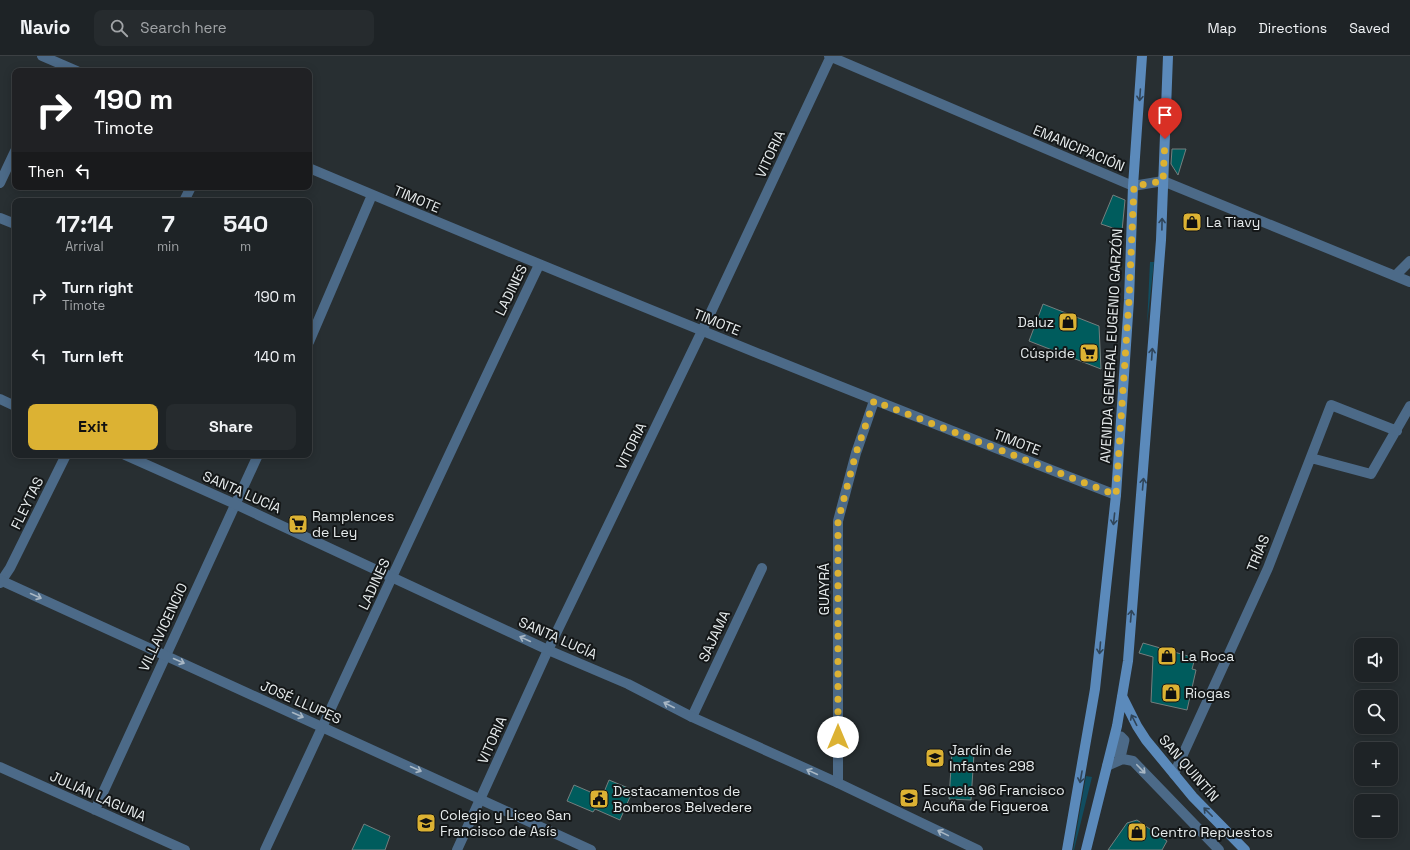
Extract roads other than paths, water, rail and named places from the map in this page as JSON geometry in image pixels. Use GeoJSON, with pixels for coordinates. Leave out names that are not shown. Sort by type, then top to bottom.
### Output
{"type":"FeatureCollection","features":[{"type":"Feature","properties":{"kind":"main road","name":"AVENIDA GENERAL EUGENIO GARZÓN"},"geometry":{"type":"LineString","coordinates":[[1067,850],[1095,689],[1116,495],[1129,300],[1142,56]]}},
{"type":"Feature","properties":{"kind":"main road"},"geometry":{"type":"LineString","coordinates":[[1086,850],[1117,726],[1128,661],[1161,240],[1168,56]]}},
{"type":"Feature","properties":{"kind":"main road","name":"SAN QUINTÍN"},"geometry":{"type":"LineString","coordinates":[[1122,696],[1140,731],[1174,774],[1193,797],[1245,850]]}},
{"type":"Feature","properties":{"kind":"street"},"geometry":{"type":"LineString","coordinates":[[42,56],[55,67]]}},
{"type":"Feature","properties":{"kind":"street","name":"EMANCIPACIÓN"},"geometry":{"type":"LineString","coordinates":[[830,56],[1134,186],[1163,181]]}},
{"type":"Feature","properties":{"kind":"street","name":"VITORIA"},"geometry":{"type":"LineString","coordinates":[[457,850],[548,650],[702,331],[830,56]]}},
{"type":"Feature","properties":{"kind":"street"},"geometry":{"type":"LineString","coordinates":[[0,183],[12,157]]}},
{"type":"Feature","properties":{"kind":"street","name":"TIMOTE"},"geometry":{"type":"LineString","coordinates":[[312,169],[538,265],[874,401],[1116,495]]}},
{"type":"Feature","properties":{"kind":"street"},"geometry":{"type":"LineString","coordinates":[[1163,181],[1410,282]]}},
{"type":"Feature","properties":{"kind":"street"},"geometry":{"type":"LineString","coordinates":[[312,335],[372,195]]}},
{"type":"Feature","properties":{"kind":"street"},"geometry":{"type":"LineString","coordinates":[[0,218],[12,223]]}},
{"type":"Feature","properties":{"kind":"street"},"geometry":{"type":"LineString","coordinates":[[1396,276],[1410,261]]}},
{"type":"Feature","properties":{"kind":"street","name":"LADINES"},"geometry":{"type":"LineString","coordinates":[[265,850],[393,577],[460,429],[538,265]]}},
{"type":"Feature","properties":{"kind":"street"},"geometry":{"type":"LineString","coordinates":[[0,399],[12,405]]}},
{"type":"Feature","properties":{"kind":"street","name":"GUAYRÁ"},"geometry":{"type":"LineString","coordinates":[[838,783],[838,521],[856,453],[874,401]]}},
{"type":"Feature","properties":{"kind":"street","name":"TRÍAS"},"geometry":{"type":"LineString","coordinates":[[1174,774],[1268,568],[1331,405],[1397,431]]}},
{"type":"Feature","properties":{"kind":"street"},"geometry":{"type":"LineString","coordinates":[[1311,458],[1372,474],[1410,406]]}},
{"type":"Feature","properties":{"kind":"street","name":"FLEYTAS"},"geometry":{"type":"LineString","coordinates":[[0,581],[10,568],[65,458]]}},
{"type":"Feature","properties":{"kind":"street","name":"SANTA LUCÍA"},"geometry":{"type":"LineString","coordinates":[[132,458],[235,504],[548,650],[628,684],[692,717],[838,783],[978,850]]}},
{"type":"Feature","properties":{"kind":"street","name":"VILLAVICENCIO"},"geometry":{"type":"LineString","coordinates":[[95,810],[257,458]]}},
{"type":"Feature","properties":{"kind":"street","name":"SAJAMA"},"geometry":{"type":"LineString","coordinates":[[692,717],[762,568]]}},
{"type":"Feature","properties":{"kind":"street","name":"JOSÉ LLUPES"},"geometry":{"type":"LineString","coordinates":[[0,581],[481,798],[591,850]]}},
{"type":"Feature","properties":{"kind":"street"},"geometry":{"type":"LineString","coordinates":[[1107,766],[1122,759],[1133,761],[1219,850]]}},
{"type":"Feature","properties":{"kind":"street","name":"JULIÁN LAGUNA"},"geometry":{"type":"LineString","coordinates":[[0,767],[95,810],[164,846],[186,850]]}},
{"type":"Feature","properties":{"kind":"place","name":"La Tiavy"},"geometry":{"type":"Point","coordinates":[1192,222]}},
{"type":"Feature","properties":{"kind":"place","name":"Daluz"},"geometry":{"type":"Point","coordinates":[1068,322]}},
{"type":"Feature","properties":{"kind":"place","name":"Cúspide"},"geometry":{"type":"Point","coordinates":[1089,353]}},
{"type":"Feature","properties":{"kind":"place","name":"Ramplences de Ley"},"geometry":{"type":"Point","coordinates":[298,524]}},
{"type":"Feature","properties":{"kind":"place","name":"La Roca"},"geometry":{"type":"Point","coordinates":[1167,656]}},
{"type":"Feature","properties":{"kind":"place","name":"Riogas"},"geometry":{"type":"Point","coordinates":[1171,693]}},
{"type":"Feature","properties":{"kind":"place","name":"Jardín de Infantes 298"},"geometry":{"type":"Point","coordinates":[935,758]}},
{"type":"Feature","properties":{"kind":"place","name":"Escuela 96 Francisco Acuña de Figueroa"},"geometry":{"type":"Point","coordinates":[909,798]}},
{"type":"Feature","properties":{"kind":"place","name":"Destacamentos de Bomberos Belvedere"},"geometry":{"type":"Point","coordinates":[599,799]}},
{"type":"Feature","properties":{"kind":"place","name":"Colegio y Liceo San Francisco de Asís"},"geometry":{"type":"Point","coordinates":[426,823]}},
{"type":"Feature","properties":{"kind":"place","name":"Centro Repuestos"},"geometry":{"type":"Point","coordinates":[1137,832]}}]}
